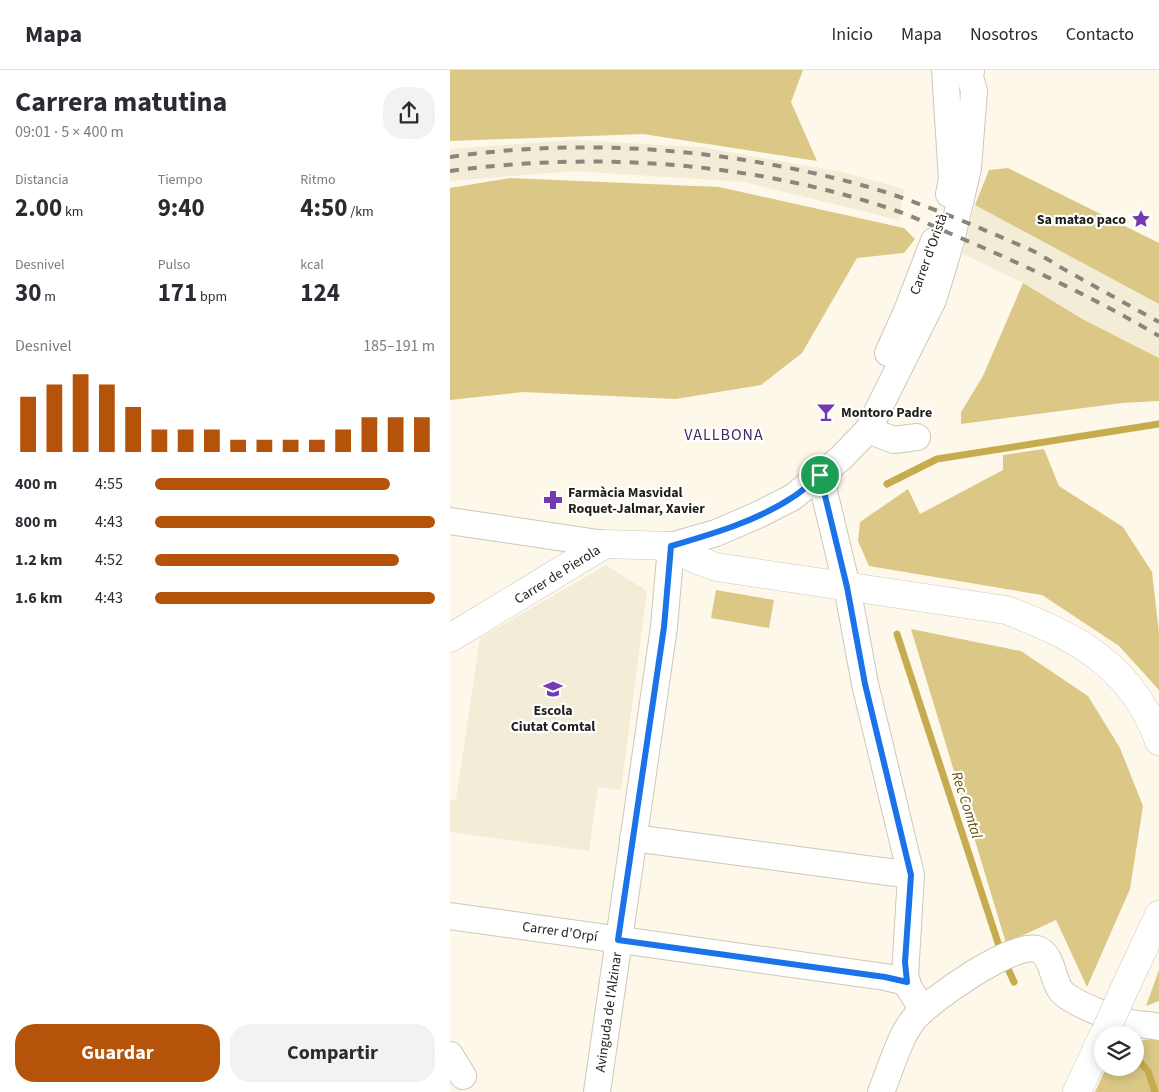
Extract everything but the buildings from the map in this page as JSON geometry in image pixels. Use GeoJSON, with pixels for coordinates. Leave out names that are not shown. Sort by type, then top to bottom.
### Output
{"type":"FeatureCollection","features":[{"type":"Feature","properties":{"kind":"street","name":"Carrer d'Oristà"},"geometry":{"type":"LineString","coordinates":[[868,430],[871,390],[930,255],[952,180],[945,70]]}},
{"type":"Feature","properties":{"kind":"street","name":"Carrer d'Oristà"},"geometry":{"type":"LineString","coordinates":[[671,546],[716,533],[793,497],[820,475],[868,430],[934,300],[968,168],[974,91],[970,74]]}},
{"type":"Feature","properties":{"kind":"street"},"geometry":{"type":"LineString","coordinates":[[947,108],[970,74]]}},
{"type":"Feature","properties":{"kind":"street"},"geometry":{"type":"LineString","coordinates":[[868,430],[894,440],[917,438]]}},
{"type":"Feature","properties":{"kind":"street"},"geometry":{"type":"LineString","coordinates":[[820,475],[847,587],[865,684],[911,875],[905,962],[907,982],[923,1010]]}},
{"type":"Feature","properties":{"kind":"street"},"geometry":{"type":"LineString","coordinates":[[450,521],[605,544]]}},
{"type":"Feature","properties":{"kind":"street","name":"Carrer de Pierola"},"geometry":{"type":"LineString","coordinates":[[450,638],[605,544],[671,546],[694,559],[716,567],[1006,610],[1050,627],[1092,650],[1125,682],[1151,720],[1159,741]]}},
{"type":"Feature","properties":{"kind":"street","name":"Avinguda de l'Alzinar"},"geometry":{"type":"LineString","coordinates":[[597,1092],[664,627],[671,546]]}},
{"type":"Feature","properties":{"kind":"street"},"geometry":{"type":"LineString","coordinates":[[633,838],[911,875]]}},
{"type":"Feature","properties":{"kind":"street"},"geometry":{"type":"LineString","coordinates":[[1108,1026],[1159,915]]}},
{"type":"Feature","properties":{"kind":"street","name":"Carrer d'Orpí"},"geometry":{"type":"LineString","coordinates":[[450,916],[885,977],[907,982]]}},
{"type":"Feature","properties":{"kind":"street"},"geometry":{"type":"LineString","coordinates":[[881,1092],[908,1028],[923,1010],[959,982],[1003,959],[1030,948],[1037,949],[1047,958],[1057,985],[1069,999],[1127,1022],[1159,1027]]}},
{"type":"Feature","properties":{"kind":"street"},"geometry":{"type":"LineString","coordinates":[[1077,1092],[1094,1056]]}},
{"type":"Feature","properties":{"kind":"shaded area"},"geometry":{"type":"Polygon","coordinates":[[[450,70],[803,70],[791,102],[817,161],[643,134],[450,141],[450,70]]]}},
{"type":"Feature","properties":{"kind":"shaded area"},"geometry":{"type":"Polygon","coordinates":[[[571,140],[700,147],[842,172],[904,189],[899,220],[744,182],[575,171],[450,181],[450,149],[571,140]]]}},
{"type":"Feature","properties":{"kind":"shaded area"},"geometry":{"type":"Polygon","coordinates":[[[1008,168],[1159,243],[1159,304],[975,205],[989,170],[1008,168]]]}},
{"type":"Feature","properties":{"kind":"shaded area"},"geometry":{"type":"Polygon","coordinates":[[[510,178],[719,187],[904,228],[915,239],[904,253],[857,258],[802,353],[761,385],[676,399],[523,392],[450,400],[450,188],[510,178]]]}},
{"type":"Feature","properties":{"kind":"shaded area"},"geometry":{"type":"Polygon","coordinates":[[[975,205],[1159,304],[1159,358],[1084,320],[1023,283],[963,254],[975,205]]]}},
{"type":"Feature","properties":{"kind":"shaded area"},"geometry":{"type":"Polygon","coordinates":[[[1023,283],[1084,320],[1159,358],[1159,401],[1122,403],[961,424],[961,412],[983,376],[1023,283]]]}},
{"type":"Feature","properties":{"kind":"shaded area"},"geometry":{"type":"Polygon","coordinates":[[[1044,449],[1059,486],[1123,527],[1152,572],[1159,633],[1159,690],[1119,646],[1042,595],[869,566],[858,541],[860,522],[908,489],[920,514],[1003,470],[1003,455],[1044,449]]]}},
{"type":"Feature","properties":{"kind":"shaded area","name":"Escola Ciutat Comtal"},"geometry":{"type":"Polygon","coordinates":[[[606,565],[647,591],[621,790],[598,787],[589,851],[450,832],[450,800],[456,800],[480,638],[606,565]]]}},
{"type":"Feature","properties":{"kind":"shaded area"},"geometry":{"type":"Polygon","coordinates":[[[716,590],[774,600],[769,628],[711,618],[716,590]]]}},
{"type":"Feature","properties":{"kind":"shaded area"},"geometry":{"type":"Polygon","coordinates":[[[911,629],[1021,651],[1088,696],[1120,748],[1143,806],[1130,889],[1087,987],[1056,920],[1006,943],[911,629]]]}},
{"type":"Feature","properties":{"kind":"shaded area"},"geometry":{"type":"Polygon","coordinates":[[[1159,970],[1159,1001],[1146,1006],[1159,970]]]}},
{"type":"Feature","properties":{"kind":"shaded area"},"geometry":{"type":"Polygon","coordinates":[[[1159,1038],[1159,1092],[1095,1092],[1102,1076],[1144,1076],[1144,1040],[1159,1038]]]}},
{"type":"Feature","properties":{"kind":"waterway"},"geometry":{"type":"LineString","coordinates":[[887,484],[937,459],[1159,424]]}},
{"type":"Feature","properties":{"kind":"waterway","name":"Rec Comtal"},"geometry":{"type":"LineString","coordinates":[[897,634],[1001,952]]}},
{"type":"Feature","properties":{"kind":"waterway","name":"Rec Comtal"},"geometry":{"type":"LineString","coordinates":[[1005,962],[1014,982]]}},
{"type":"Feature","properties":{"kind":"waterway","name":"Rec Comtal"},"geometry":{"type":"LineString","coordinates":[[1144,1067],[1148,1071],[1155,1092]]}},
{"type":"Feature","properties":{"kind":"railway"},"geometry":{"type":"LineString","coordinates":[[450,157],[554,148],[659,150],[711,155],[814,173],[906,199],[1031,250],[1159,322]]}},
{"type":"Feature","properties":{"kind":"railway"},"geometry":{"type":"LineString","coordinates":[[450,171],[562,162],[619,162],[676,165],[788,181],[843,194],[914,217],[1063,284],[1159,336]]}},
{"type":"Feature","properties":{"kind":"place","name":"Sa matao paco"},"geometry":{"type":"Point","coordinates":[1141,219]}},
{"type":"Feature","properties":{"kind":"place","name":"Montoro Padre"},"geometry":{"type":"Point","coordinates":[826,412]}},
{"type":"Feature","properties":{"kind":"place","name":"Farmàcia Masvidal Roquet-Jalmar, Xavier"},"geometry":{"type":"Point","coordinates":[553,500]}},
{"type":"Feature","properties":{"kind":"place","name":"Escola Ciutat Comtal"},"geometry":{"type":"Point","coordinates":[553,689]}},
{"type":"Feature","properties":{"kind":"district","name":"VALLBONA"},"geometry":{"type":"Point","coordinates":[724,434]}},
{"type":"Feature","properties":{"kind":"route"},"geometry":{"type":"LineString","coordinates":[[820,475],[847,587],[865,684],[911,875],[905,962],[907,982],[885,977],[618,940],[664,627],[671,546],[716,533],[760,514],[793,497],[820,475]]}}]}
